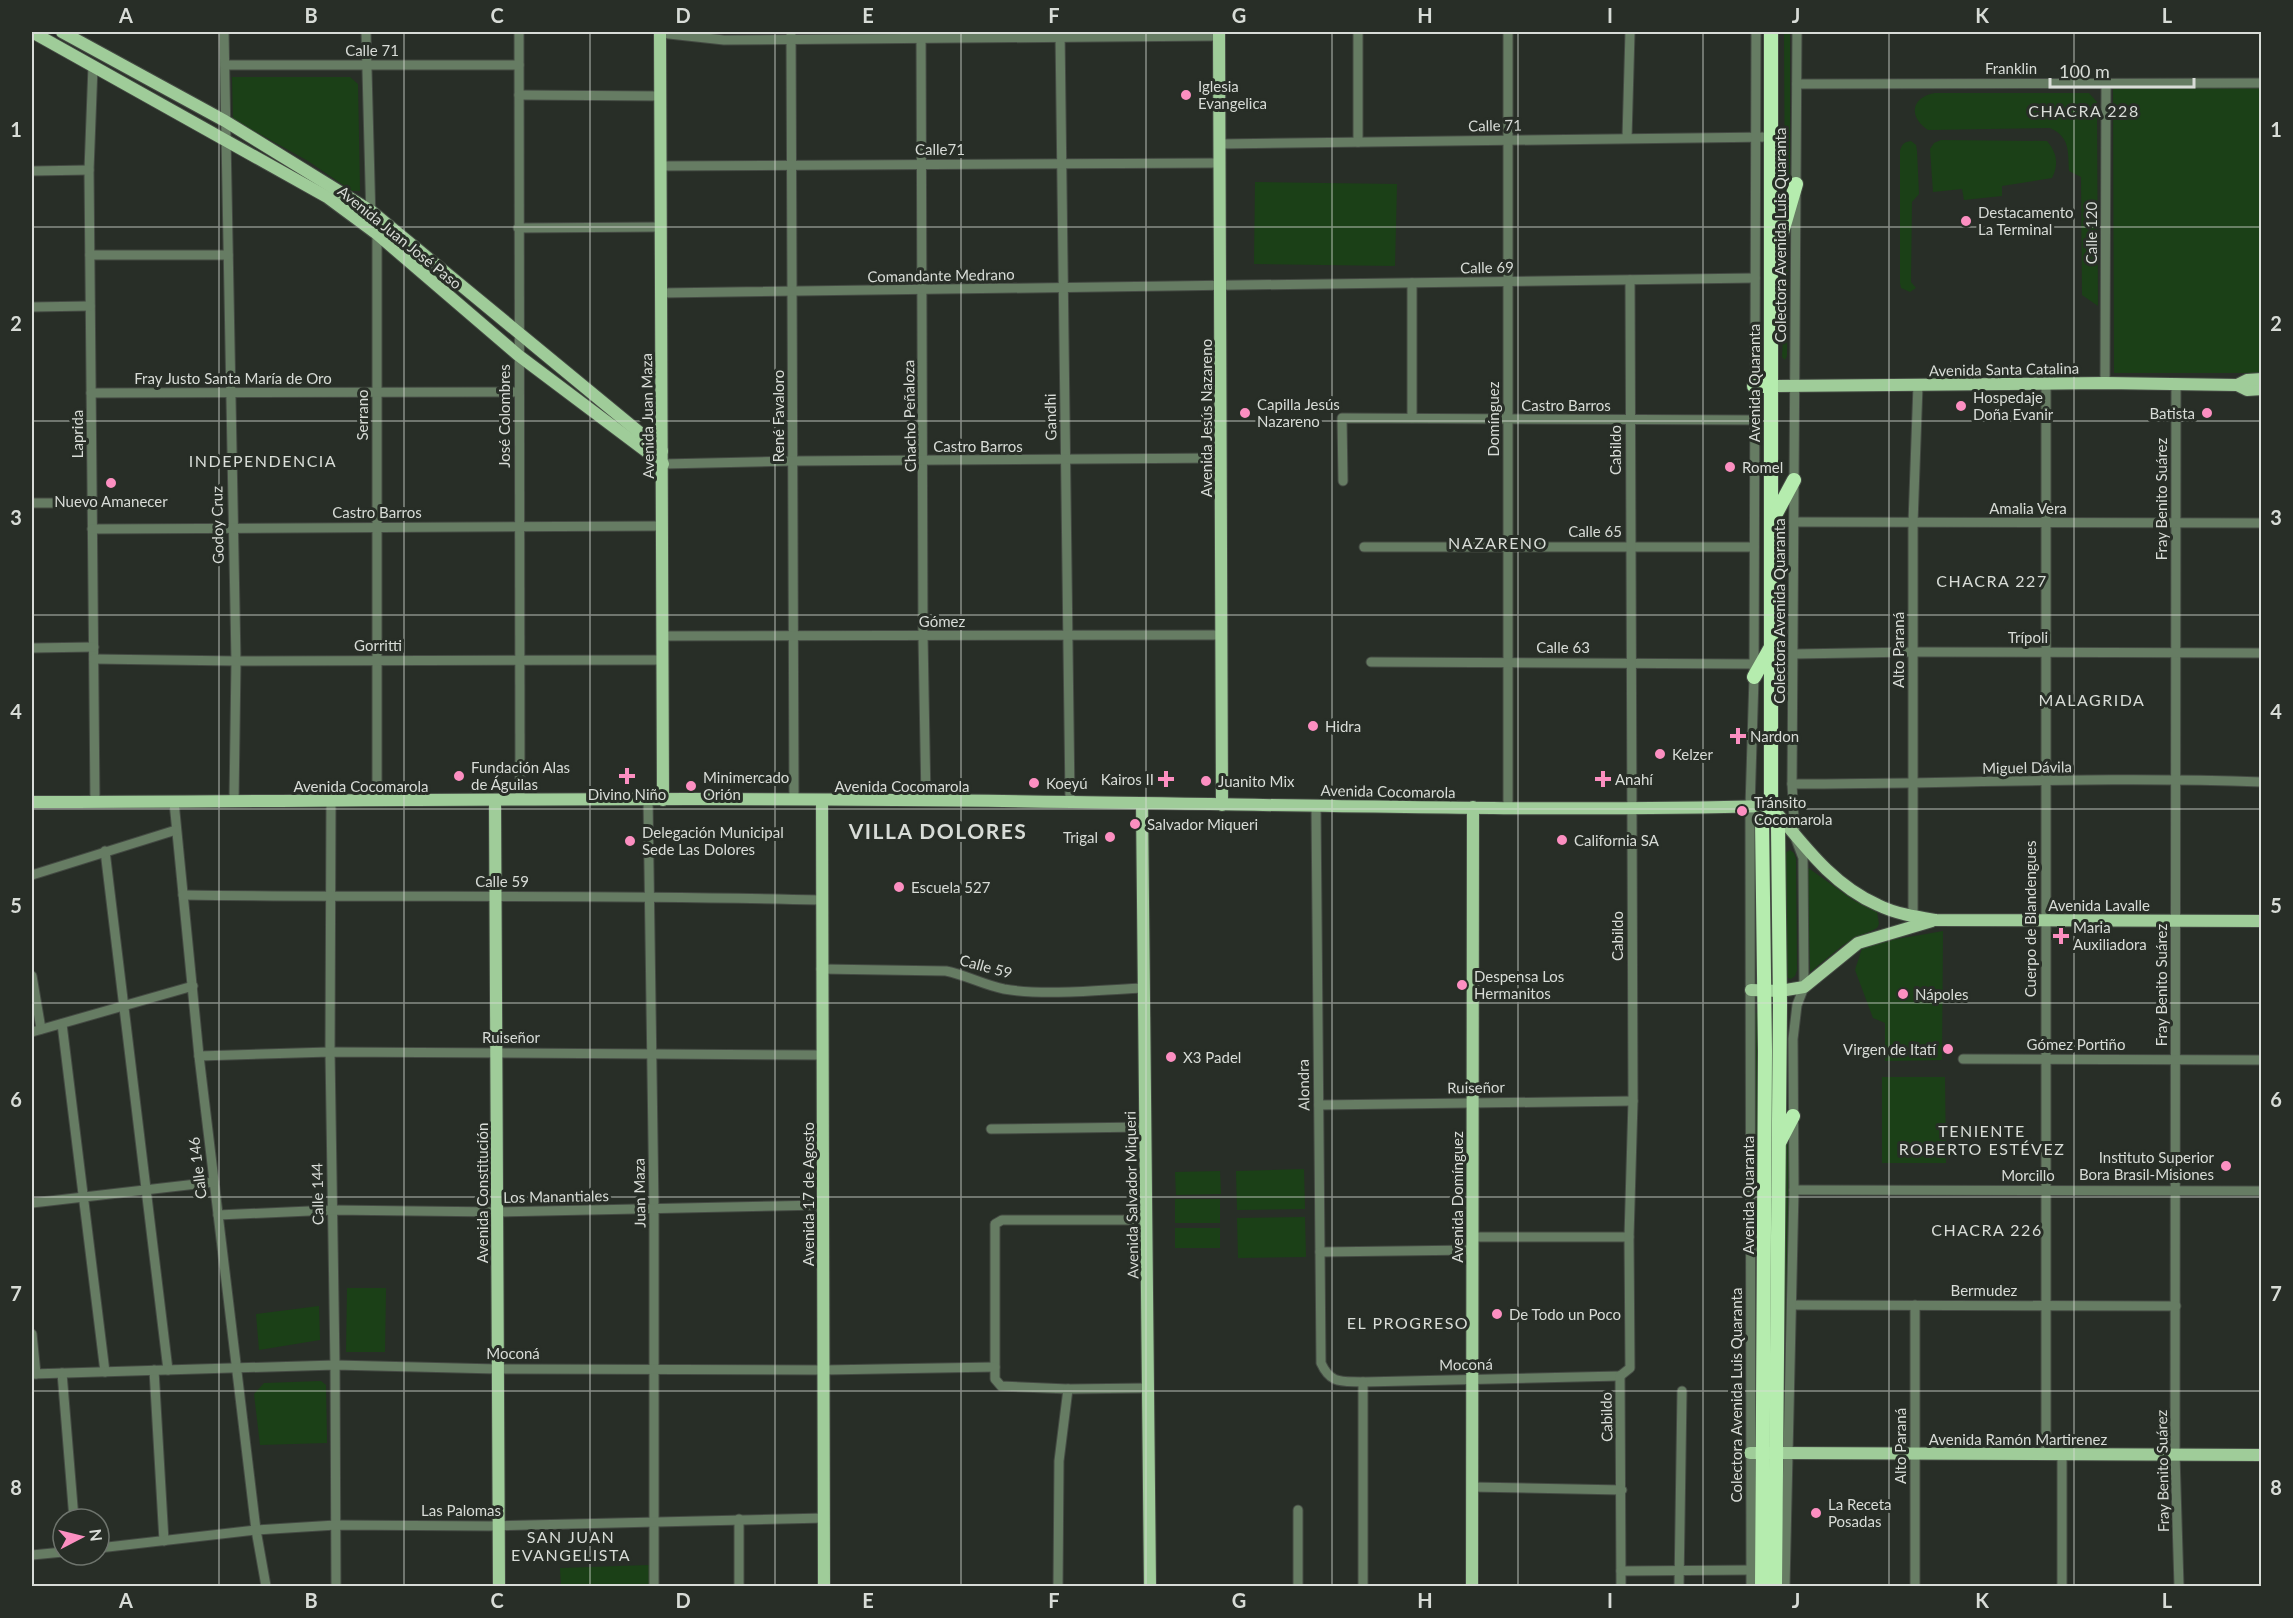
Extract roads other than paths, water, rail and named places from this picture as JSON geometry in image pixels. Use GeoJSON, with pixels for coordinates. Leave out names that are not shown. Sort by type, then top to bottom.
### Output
{"type":"FeatureCollection","features":[{"type":"Feature","properties":{"kind":"highway","name":"Avenida Quaranta"},"geometry":{"type":"LineString","coordinates":[[1762,1587],[1769,1453],[1779,1143],[1780,991],[1778,826],[1771,806],[1771,32]]}},
{"type":"Feature","properties":{"kind":"highway"},"geometry":{"type":"LineString","coordinates":[[1771,269],[1796,184]]}},
{"type":"Feature","properties":{"kind":"highway"},"geometry":{"type":"LineString","coordinates":[[1754,386],[1770,386]]}},
{"type":"Feature","properties":{"kind":"highway"},"geometry":{"type":"LineString","coordinates":[[1771,523],[1794,480]]}},
{"type":"Feature","properties":{"kind":"highway"},"geometry":{"type":"LineString","coordinates":[[1754,670],[1772,645]]}},
{"type":"Feature","properties":{"kind":"highway","name":"Avenida Quaranta"},"geometry":{"type":"LineString","coordinates":[[1771,806],[1762,820],[1757,990],[1774,1587]]}},
{"type":"Feature","properties":{"kind":"highway"},"geometry":{"type":"LineString","coordinates":[[1779,1143],[1793,1116]]}},
{"type":"Feature","properties":{"kind":"main road","name":"Avenida Juan José Paso"},"geometry":{"type":"LineString","coordinates":[[32,32],[327,197],[377,234],[518,355],[663,464]]}},
{"type":"Feature","properties":{"kind":"main road","name":"Avenida Juan José Paso"},"geometry":{"type":"LineString","coordinates":[[62,32],[84,38],[371,211],[662,451]]}},
{"type":"Feature","properties":{"kind":"main road","name":"Avenida Juan Maza"},"geometry":{"type":"LineString","coordinates":[[660,32],[663,800]]}},
{"type":"Feature","properties":{"kind":"main road","name":"Avenida Jesús Nazareno"},"geometry":{"type":"LineString","coordinates":[[1219,34],[1222,805]]}},
{"type":"Feature","properties":{"kind":"main road","name":"Avenida Santa Catalina"},"geometry":{"type":"LineString","coordinates":[[2237,385],[2247,380],[2262,380]]}},
{"type":"Feature","properties":{"kind":"main road","name":"Avenida Santa Catalina"},"geometry":{"type":"LineString","coordinates":[[1770,386],[2176,383],[2237,385],[2247,390],[2262,389]]}},
{"type":"Feature","properties":{"kind":"main road","name":"Avenida Constitución"},"geometry":{"type":"LineString","coordinates":[[495,800],[499,1587]]}},
{"type":"Feature","properties":{"kind":"main road","name":"Avenida Cocomarola"},"geometry":{"type":"LineString","coordinates":[[32,802],[822,800],[1473,807],[1771,806]]}},
{"type":"Feature","properties":{"kind":"main road","name":"Avenida 17 de Agosto"},"geometry":{"type":"LineString","coordinates":[[822,800],[824,1587]]}},
{"type":"Feature","properties":{"kind":"main road","name":"Avenida Salvador Miqueri"},"geometry":{"type":"LineString","coordinates":[[1142,803],[1150,1587]]}},
{"type":"Feature","properties":{"kind":"main road","name":"Avenida Lavalle"},"geometry":{"type":"LineString","coordinates":[[1771,806],[1825,870],[1848,888],[1877,905],[1912,916],[1936,920],[2262,921]]}},
{"type":"Feature","properties":{"kind":"main road","name":"Avenida Domínguez"},"geometry":{"type":"LineString","coordinates":[[1472,1587],[1473,807]]}},
{"type":"Feature","properties":{"kind":"main road","name":"Avenida Lavalle"},"geometry":{"type":"LineString","coordinates":[[1757,990],[1780,991],[1804,987],[1858,943],[1936,920]]}},
{"type":"Feature","properties":{"kind":"main road","name":"Avenida Ramón Martirenez"},"geometry":{"type":"LineString","coordinates":[[1769,1453],[2262,1455]]}},
{"type":"Feature","properties":{"kind":"street"},"geometry":{"type":"LineString","coordinates":[[224,32],[225,121]]}},
{"type":"Feature","properties":{"kind":"street","name":"Serrano"},"geometry":{"type":"LineString","coordinates":[[366,32],[371,221],[377,234],[377,801]]}},
{"type":"Feature","properties":{"kind":"street","name":"José Colombres"},"geometry":{"type":"LineString","coordinates":[[519,32],[520,800]]}},
{"type":"Feature","properties":{"kind":"street"},"geometry":{"type":"LineString","coordinates":[[660,32],[724,40],[791,36],[1219,34]]}},
{"type":"Feature","properties":{"kind":"street"},"geometry":{"type":"LineString","coordinates":[[1358,32],[1358,142]]}},
{"type":"Feature","properties":{"kind":"street","name":"Domínguez"},"geometry":{"type":"LineString","coordinates":[[1508,32],[1508,807]]}},
{"type":"Feature","properties":{"kind":"street"},"geometry":{"type":"LineString","coordinates":[[1627,138],[1630,32]]}},
{"type":"Feature","properties":{"kind":"street"},"geometry":{"type":"LineString","coordinates":[[1756,32],[1754,670],[1750,807],[1757,990]]}},
{"type":"Feature","properties":{"kind":"street"},"geometry":{"type":"LineString","coordinates":[[1797,32],[1797,84]]}},
{"type":"Feature","properties":{"kind":"street","name":"Chacho Peñaloza"},"geometry":{"type":"LineString","coordinates":[[921,35],[923,636],[926,801]]}},
{"type":"Feature","properties":{"kind":"street","name":"Gandhi"},"geometry":{"type":"LineString","coordinates":[[1060,35],[1070,801]]}},
{"type":"Feature","properties":{"kind":"street","name":"René Favaloro"},"geometry":{"type":"LineString","coordinates":[[791,36],[794,800]]}},
{"type":"Feature","properties":{"kind":"street","name":"Calle 71"},"geometry":{"type":"LineString","coordinates":[[225,65],[519,65]]}},
{"type":"Feature","properties":{"kind":"street","name":"Laprida"},"geometry":{"type":"LineString","coordinates":[[93,66],[89,170],[95,802]]}},
{"type":"Feature","properties":{"kind":"street","name":"Calle 120"},"geometry":{"type":"LineString","coordinates":[[2105,383],[2106,83]]}},
{"type":"Feature","properties":{"kind":"street","name":"Franklin"},"geometry":{"type":"LineString","coordinates":[[1797,84],[2262,83]]}},
{"type":"Feature","properties":{"kind":"street","name":"Colectora Avenida Luis Quaranta"},"geometry":{"type":"LineString","coordinates":[[1795,386],[1797,84]]}},
{"type":"Feature","properties":{"kind":"street"},"geometry":{"type":"LineString","coordinates":[[519,95],[660,96]]}},
{"type":"Feature","properties":{"kind":"street","name":"Godoy Cruz"},"geometry":{"type":"LineString","coordinates":[[225,121],[228,142],[232,529],[236,661],[234,801]]}},
{"type":"Feature","properties":{"kind":"street","name":"Calle 71"},"geometry":{"type":"LineString","coordinates":[[1219,144],[1770,137]]}},
{"type":"Feature","properties":{"kind":"street","name":"Calle71"},"geometry":{"type":"LineString","coordinates":[[660,166],[1219,163]]}},
{"type":"Feature","properties":{"kind":"street"},"geometry":{"type":"LineString","coordinates":[[32,171],[89,170]]}},
{"type":"Feature","properties":{"kind":"street"},"geometry":{"type":"LineString","coordinates":[[518,228],[661,227]]}},
{"type":"Feature","properties":{"kind":"street"},"geometry":{"type":"LineString","coordinates":[[90,255],[228,255]]}},
{"type":"Feature","properties":{"kind":"street","name":"Calle 69"},"geometry":{"type":"LineString","coordinates":[[1221,286],[1755,278]]}},
{"type":"Feature","properties":{"kind":"street","name":"Cabildo"},"geometry":{"type":"LineString","coordinates":[[1621,1587],[1620,1376],[1630,1368],[1629,1236],[1633,1101],[1629,280]]}},
{"type":"Feature","properties":{"kind":"street"},"geometry":{"type":"LineString","coordinates":[[1412,283],[1412,418]]}},
{"type":"Feature","properties":{"kind":"street","name":"Comandante Medrano"},"geometry":{"type":"LineString","coordinates":[[661,293],[1221,286]]}},
{"type":"Feature","properties":{"kind":"street"},"geometry":{"type":"LineString","coordinates":[[32,307],[90,306]]}},
{"type":"Feature","properties":{"kind":"street","name":"Fray Benito Suárez"},"geometry":{"type":"LineString","coordinates":[[2176,383],[2175,1455],[2179,1587]]}},
{"type":"Feature","properties":{"kind":"street","name":"Cuerpo de Blandengues"},"geometry":{"type":"LineString","coordinates":[[2046,384],[2046,1454]]}},
{"type":"Feature","properties":{"kind":"street","name":"Alto Paraná"},"geometry":{"type":"LineString","coordinates":[[1912,916],[1913,523],[1918,385]]}},
{"type":"Feature","properties":{"kind":"street","name":"Colectora Avenida Quaranta"},"geometry":{"type":"LineString","coordinates":[[1795,386],[1792,784],[1795,837],[1803,858],[1804,987]]}},
{"type":"Feature","properties":{"kind":"street","name":"Fray Justo Santa María de Oro"},"geometry":{"type":"LineString","coordinates":[[91,393],[519,392]]}},
{"type":"Feature","properties":{"kind":"street","name":"Castro Barros"},"geometry":{"type":"LineString","coordinates":[[1343,481],[1342,418],[1754,420]]}},
{"type":"Feature","properties":{"kind":"street","name":"Castro Barros"},"geometry":{"type":"LineString","coordinates":[[663,464],[1221,458]]}},
{"type":"Feature","properties":{"kind":"street"},"geometry":{"type":"LineString","coordinates":[[32,503],[92,503]]}},
{"type":"Feature","properties":{"kind":"street","name":"Amalia Vera"},"geometry":{"type":"LineString","coordinates":[[1794,522],[2262,523]]}},
{"type":"Feature","properties":{"kind":"street","name":"Castro Barros"},"geometry":{"type":"LineString","coordinates":[[92,529],[662,526]]}},
{"type":"Feature","properties":{"kind":"street","name":"Calle 65"},"geometry":{"type":"LineString","coordinates":[[1364,547],[1754,547]]}},
{"type":"Feature","properties":{"kind":"street","name":"Gómez"},"geometry":{"type":"LineString","coordinates":[[663,636],[1221,635]]}},
{"type":"Feature","properties":{"kind":"street"},"geometry":{"type":"LineString","coordinates":[[32,648],[94,647]]}},
{"type":"Feature","properties":{"kind":"street","name":"Trípoli"},"geometry":{"type":"LineString","coordinates":[[1794,654],[2262,653]]}},
{"type":"Feature","properties":{"kind":"street","name":"Gorritti"},"geometry":{"type":"LineString","coordinates":[[94,659],[663,660]]}},
{"type":"Feature","properties":{"kind":"street","name":"Calle 63"},"geometry":{"type":"LineString","coordinates":[[1371,662],[1631,663],[1754,670]]}},
{"type":"Feature","properties":{"kind":"street","name":"Miguel Dávila"},"geometry":{"type":"LineString","coordinates":[[1792,784],[2175,779],[2262,782]]}},
{"type":"Feature","properties":{"kind":"street","name":"Juan Maza"},"geometry":{"type":"LineString","coordinates":[[648,800],[654,1209],[654,1587]]}},
{"type":"Feature","properties":{"kind":"street","name":"Calle 144"},"geometry":{"type":"LineString","coordinates":[[331,801],[330,1052],[336,1365],[336,1587]]}},
{"type":"Feature","properties":{"kind":"street","name":"Calle 146"},"geometry":{"type":"LineString","coordinates":[[174,802],[199,1056],[256,1530],[266,1587]]}},
{"type":"Feature","properties":{"kind":"street","name":"Alondra"},"geometry":{"type":"LineString","coordinates":[[1316,806],[1321,1363]]}},
{"type":"Feature","properties":{"kind":"street"},"geometry":{"type":"LineString","coordinates":[[32,875],[176,830]]}},
{"type":"Feature","properties":{"kind":"street"},"geometry":{"type":"LineString","coordinates":[[105,851],[168,1370]]}},
{"type":"Feature","properties":{"kind":"street","name":"Calle 59"},"geometry":{"type":"LineString","coordinates":[[183,895],[650,896],[821,900]]}},
{"type":"Feature","properties":{"kind":"street","name":"Calle 59"},"geometry":{"type":"LineString","coordinates":[[821,969],[946,971],[1004,989],[1024,991],[1143,988]]}},
{"type":"Feature","properties":{"kind":"street"},"geometry":{"type":"LineString","coordinates":[[32,976],[36,1031],[193,986]]}},
{"type":"Feature","properties":{"kind":"street","name":"Colectora Avenida Luis Quaranta"},"geometry":{"type":"LineString","coordinates":[[1751,1587],[1751,1570],[1792,1305],[1793,1039],[1797,1005],[1804,987]]}},
{"type":"Feature","properties":{"kind":"street"},"geometry":{"type":"LineString","coordinates":[[62,1024],[105,1372]]}},
{"type":"Feature","properties":{"kind":"street","name":"Ruiseñor"},"geometry":{"type":"LineString","coordinates":[[199,1056],[330,1052],[822,1054]]}},
{"type":"Feature","properties":{"kind":"street","name":"Gómez Portiño"},"geometry":{"type":"LineString","coordinates":[[1963,1059],[2262,1060]]}},
{"type":"Feature","properties":{"kind":"street","name":"Ruiseñor"},"geometry":{"type":"LineString","coordinates":[[1319,1105],[1633,1101]]}},
{"type":"Feature","properties":{"kind":"street"},"geometry":{"type":"LineString","coordinates":[[991,1129],[1145,1127]]}},
{"type":"Feature","properties":{"kind":"street"},"geometry":{"type":"LineString","coordinates":[[32,1203],[214,1182]]}},
{"type":"Feature","properties":{"kind":"street","name":"Morcillo"},"geometry":{"type":"LineString","coordinates":[[1794,1190],[2262,1191]]}},
{"type":"Feature","properties":{"kind":"street","name":"Los Manantiales"},"geometry":{"type":"LineString","coordinates":[[218,1215],[332,1210],[497,1212],[823,1205]]}},
{"type":"Feature","properties":{"kind":"street"},"geometry":{"type":"LineString","coordinates":[[1147,1220],[1002,1220],[995,1224],[995,1379],[1001,1386],[1068,1389],[1148,1388]]}},
{"type":"Feature","properties":{"kind":"street"},"geometry":{"type":"LineString","coordinates":[[1472,1237],[1629,1236]]}},
{"type":"Feature","properties":{"kind":"street"},"geometry":{"type":"LineString","coordinates":[[1320,1252],[1472,1250]]}},
{"type":"Feature","properties":{"kind":"street","name":"Bermudez"},"geometry":{"type":"LineString","coordinates":[[1792,1305],[2176,1306]]}},
{"type":"Feature","properties":{"kind":"street","name":"Alto Paraná"},"geometry":{"type":"LineString","coordinates":[[1915,1305],[1915,1587]]}},
{"type":"Feature","properties":{"kind":"street"},"geometry":{"type":"LineString","coordinates":[[32,1334],[34,1374]]}},
{"type":"Feature","properties":{"kind":"street","name":"Moconá"},"geometry":{"type":"LineString","coordinates":[[1321,1363],[1326,1375],[1336,1381],[1620,1376]]}},
{"type":"Feature","properties":{"kind":"street","name":"Moconá"},"geometry":{"type":"LineString","coordinates":[[34,1374],[336,1365],[497,1369],[824,1370],[995,1367]]}},
{"type":"Feature","properties":{"kind":"street"},"geometry":{"type":"LineString","coordinates":[[154,1370],[164,1541]]}},
{"type":"Feature","properties":{"kind":"street"},"geometry":{"type":"LineString","coordinates":[[62,1373],[73,1507]]}},
{"type":"Feature","properties":{"kind":"street"},"geometry":{"type":"LineString","coordinates":[[1363,1382],[1363,1587]]}},
{"type":"Feature","properties":{"kind":"street"},"geometry":{"type":"LineString","coordinates":[[1058,1587],[1059,1461],[1068,1389]]}},
{"type":"Feature","properties":{"kind":"street"},"geometry":{"type":"LineString","coordinates":[[1679,1587],[1682,1391]]}},
{"type":"Feature","properties":{"kind":"street","name":"Colectora Avenida Luis Quaranta"},"geometry":{"type":"LineString","coordinates":[[1769,1453],[1785,1587]]}},
{"type":"Feature","properties":{"kind":"street"},"geometry":{"type":"LineString","coordinates":[[2062,1454],[2062,1587]]}},
{"type":"Feature","properties":{"kind":"street"},"geometry":{"type":"LineString","coordinates":[[1472,1487],[1622,1490]]}},
{"type":"Feature","properties":{"kind":"street"},"geometry":{"type":"LineString","coordinates":[[1298,1510],[1298,1587]]}},
{"type":"Feature","properties":{"kind":"street","name":"Las Palomas"},"geometry":{"type":"LineString","coordinates":[[111,1547],[256,1530],[336,1525],[499,1525],[824,1518]]}},
{"type":"Feature","properties":{"kind":"street"},"geometry":{"type":"LineString","coordinates":[[739,1519],[739,1587]]}},
{"type":"Feature","properties":{"kind":"street"},"geometry":{"type":"LineString","coordinates":[[32,1555],[51,1553]]}},
{"type":"Feature","properties":{"kind":"street"},"geometry":{"type":"LineString","coordinates":[[1621,1570],[1751,1570]]}},
{"type":"Feature","properties":{"kind":"place","name":"Iglesia Evangelica"},"geometry":{"type":"Point","coordinates":[1186,95]}},
{"type":"Feature","properties":{"kind":"place","name":"Destacamento La Terminal"},"geometry":{"type":"Point","coordinates":[1966,221]}},
{"type":"Feature","properties":{"kind":"place","name":"Hospedaje Doña Evanir"},"geometry":{"type":"Point","coordinates":[1961,406]}},
{"type":"Feature","properties":{"kind":"place","name":"Capilla Jesús Nazareno"},"geometry":{"type":"Point","coordinates":[1245,413]}},
{"type":"Feature","properties":{"kind":"place","name":"Batista"},"geometry":{"type":"Point","coordinates":[2207,413]}},
{"type":"Feature","properties":{"kind":"place","name":"Romel"},"geometry":{"type":"Point","coordinates":[1730,467]}},
{"type":"Feature","properties":{"kind":"place","name":"Nuevo Amanecer"},"geometry":{"type":"Point","coordinates":[111,483]}},
{"type":"Feature","properties":{"kind":"place","name":"Hidra"},"geometry":{"type":"Point","coordinates":[1313,726]}},
{"type":"Feature","properties":{"kind":"place","name":"Nardon"},"geometry":{"type":"Point","coordinates":[1738,736]}},
{"type":"Feature","properties":{"kind":"place","name":"Kelzer"},"geometry":{"type":"Point","coordinates":[1660,754]}},
{"type":"Feature","properties":{"kind":"place","name":"Fundación Alas de Águilas"},"geometry":{"type":"Point","coordinates":[459,776]}},
{"type":"Feature","properties":{"kind":"place","name":"Divino Niño"},"geometry":{"type":"Point","coordinates":[627,776]}},
{"type":"Feature","properties":{"kind":"place","name":"Kairos II"},"geometry":{"type":"Point","coordinates":[1166,779]}},
{"type":"Feature","properties":{"kind":"place","name":"Anahí"},"geometry":{"type":"Point","coordinates":[1603,779]}},
{"type":"Feature","properties":{"kind":"place","name":"Juanito Mix"},"geometry":{"type":"Point","coordinates":[1206,781]}},
{"type":"Feature","properties":{"kind":"place","name":"Koeyú"},"geometry":{"type":"Point","coordinates":[1034,783]}},
{"type":"Feature","properties":{"kind":"place","name":"Minimercado Orión"},"geometry":{"type":"Point","coordinates":[691,786]}},
{"type":"Feature","properties":{"kind":"place","name":"Tránsito Cocomarola"},"geometry":{"type":"Point","coordinates":[1742,811]}},
{"type":"Feature","properties":{"kind":"place","name":"Salvador Miqueri"},"geometry":{"type":"Point","coordinates":[1135,824]}},
{"type":"Feature","properties":{"kind":"place","name":"Trigal"},"geometry":{"type":"Point","coordinates":[1110,837]}},
{"type":"Feature","properties":{"kind":"place","name":"California SA"},"geometry":{"type":"Point","coordinates":[1562,840]}},
{"type":"Feature","properties":{"kind":"place","name":"Delegación Municipal Sede Las Dolores"},"geometry":{"type":"Point","coordinates":[630,841]}},
{"type":"Feature","properties":{"kind":"place","name":"Escuela 527"},"geometry":{"type":"Point","coordinates":[899,887]}},
{"type":"Feature","properties":{"kind":"place","name":"Maria Auxiliadora"},"geometry":{"type":"Point","coordinates":[2061,936]}},
{"type":"Feature","properties":{"kind":"place","name":"Despensa Los Hermanitos"},"geometry":{"type":"Point","coordinates":[1462,985]}},
{"type":"Feature","properties":{"kind":"place","name":"Nápoles"},"geometry":{"type":"Point","coordinates":[1903,994]}},
{"type":"Feature","properties":{"kind":"place","name":"Virgen de Itatí"},"geometry":{"type":"Point","coordinates":[1948,1049]}},
{"type":"Feature","properties":{"kind":"place","name":"X3 Padel"},"geometry":{"type":"Point","coordinates":[1171,1057]}},
{"type":"Feature","properties":{"kind":"place","name":"Instituto Superior Bora Brasil-Misiones"},"geometry":{"type":"Point","coordinates":[2226,1166]}},
{"type":"Feature","properties":{"kind":"place","name":"De Todo un Poco"},"geometry":{"type":"Point","coordinates":[1497,1314]}},
{"type":"Feature","properties":{"kind":"place","name":"La Receta Posadas"},"geometry":{"type":"Point","coordinates":[1816,1513]}},
{"type":"Feature","properties":{"kind":"district","name":"CHACRA 228"},"geometry":{"type":"Point","coordinates":[2084,110]}},
{"type":"Feature","properties":{"kind":"district","name":"INDEPENDENCIA"},"geometry":{"type":"Point","coordinates":[263,460]}},
{"type":"Feature","properties":{"kind":"district","name":"NAZARENO"},"geometry":{"type":"Point","coordinates":[1498,542]}},
{"type":"Feature","properties":{"kind":"district","name":"CHACRA 227"},"geometry":{"type":"Point","coordinates":[1992,580]}},
{"type":"Feature","properties":{"kind":"district","name":"MALAGRIDA"},"geometry":{"type":"Point","coordinates":[2092,699]}},
{"type":"Feature","properties":{"kind":"district","name":"VILLA DOLORES"},"geometry":{"type":"Point","coordinates":[938,830]}},
{"type":"Feature","properties":{"kind":"district","name":"TENIENTE ROBERTO ESTÉVEZ"},"geometry":{"type":"Point","coordinates":[1982,1139]}},
{"type":"Feature","properties":{"kind":"district","name":"CHACRA 226"},"geometry":{"type":"Point","coordinates":[1987,1229]}},
{"type":"Feature","properties":{"kind":"district","name":"EL PROGRESO"},"geometry":{"type":"Point","coordinates":[1408,1322]}},
{"type":"Feature","properties":{"kind":"district","name":"SAN JUAN EVANGELISTA"},"geometry":{"type":"Point","coordinates":[571,1545]}}]}
